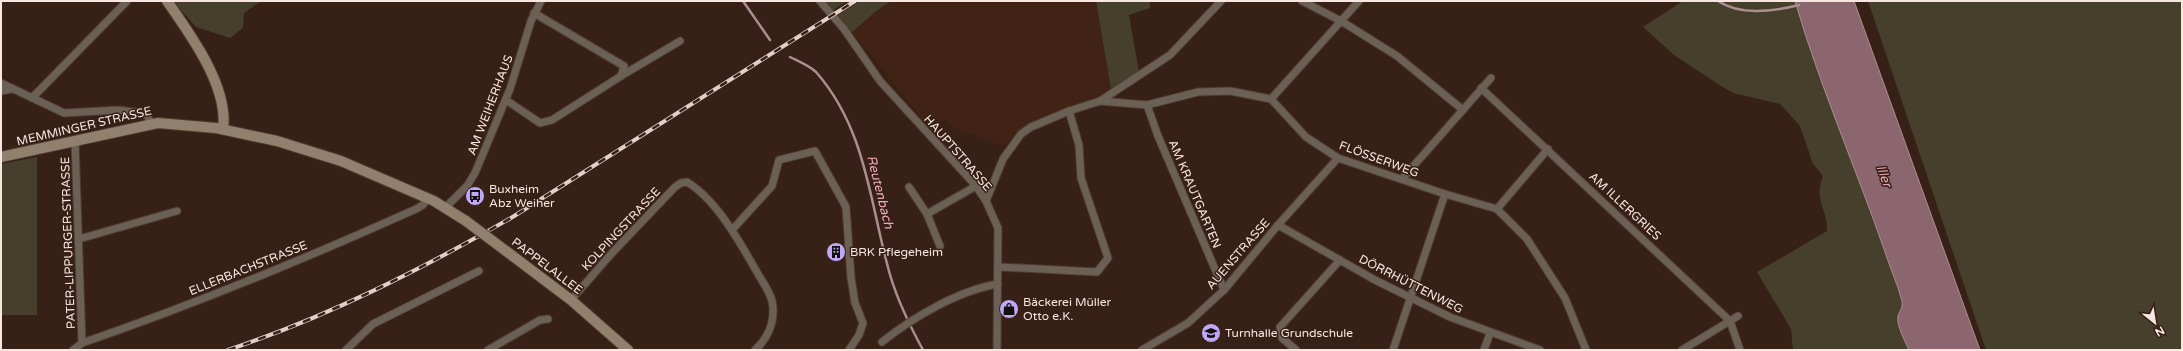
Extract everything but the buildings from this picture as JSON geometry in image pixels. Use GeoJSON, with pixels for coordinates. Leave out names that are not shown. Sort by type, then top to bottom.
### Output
{"type":"FeatureCollection","features":[{"type":"Feature","properties":{"kind":"street"},"geometry":{"type":"LineString","coordinates":[[32,98],[128,1]]}},
{"type":"Feature","properties":{"kind":"street"},"geometry":{"type":"LineString","coordinates":[[167,1],[198,45],[207,65],[223,110],[223,129]]}},
{"type":"Feature","properties":{"kind":"street","name":"AM WEIHERHAUS"},"geometry":{"type":"LineString","coordinates":[[445,208],[466,186],[475,173],[506,100],[534,13],[542,1]]}},
{"type":"Feature","properties":{"kind":"street","name":"HAUPTSTRASSE"},"geometry":{"type":"LineString","coordinates":[[820,1],[844,29],[884,85],[976,186],[986,201],[998,228],[999,267],[997,350]]}},
{"type":"Feature","properties":{"kind":"street"},"geometry":{"type":"LineString","coordinates":[[986,201],[1003,159],[1021,134],[1032,127],[1069,110],[1100,101],[1170,56],[1221,1]]}},
{"type":"Feature","properties":{"kind":"street"},"geometry":{"type":"LineString","coordinates":[[1302,1],[1341,21],[1397,56],[1463,110]]}},
{"type":"Feature","properties":{"kind":"street"},"geometry":{"type":"LineString","coordinates":[[1100,101],[1148,105],[1198,92],[1230,91],[1271,99],[1359,1]]}},
{"type":"Feature","properties":{"kind":"street"},"geometry":{"type":"LineString","coordinates":[[534,13],[624,66],[621,76]]}},
{"type":"Feature","properties":{"kind":"street"},"geometry":{"type":"LineString","coordinates":[[506,100],[540,123],[552,120],[621,76],[680,41]]}},
{"type":"Feature","properties":{"kind":"street"},"geometry":{"type":"LineString","coordinates":[[1402,179],[1491,78]]}},
{"type":"Feature","properties":{"kind":"street"},"geometry":{"type":"LineString","coordinates":[[1,83],[12,90],[64,113],[107,110],[141,113],[147,115],[151,124]]}},
{"type":"Feature","properties":{"kind":"street","name":"AM ILLERGRIES"},"geometry":{"type":"LineString","coordinates":[[1481,88],[1548,149],[1730,321],[1740,350]]}},
{"type":"Feature","properties":{"kind":"street"},"geometry":{"type":"LineString","coordinates":[[1,91],[12,90]]}},
{"type":"Feature","properties":{"kind":"street","name":"FLÖSSERWEG"},"geometry":{"type":"LineString","coordinates":[[1271,99],[1306,137],[1338,158],[1445,194],[1497,209],[1527,239],[1565,298],[1586,350]]}},
{"type":"Feature","properties":{"kind":"street","name":"AM KRAUTGARTEN"},"geometry":{"type":"LineString","coordinates":[[1148,105],[1158,136],[1224,290]]}},
{"type":"Feature","properties":{"kind":"street"},"geometry":{"type":"LineString","coordinates":[[999,267],[1097,272],[1108,258],[1081,178],[1079,145],[1069,110]]}},
{"type":"Feature","properties":{"kind":"street","name":"MEMMINGER STRASSE"},"geometry":{"type":"LineString","coordinates":[[1,157],[75,142],[151,124],[177,123],[223,129],[277,141],[341,161],[427,198],[445,208]]}},
{"type":"Feature","properties":{"kind":"street","name":"PATER-LIPPURGER-STRASSE"},"geometry":{"type":"LineString","coordinates":[[75,142],[82,343]]}},
{"type":"Feature","properties":{"kind":"street"},"geometry":{"type":"LineString","coordinates":[[1497,209],[1548,149]]}},
{"type":"Feature","properties":{"kind":"street"},"geometry":{"type":"LineString","coordinates":[[755,350],[766,340],[770,330],[773,318],[772,298],[732,230],[772,186],[779,160],[815,151],[847,212],[851,278],[855,303],[863,323],[859,335],[849,350]]}},
{"type":"Feature","properties":{"kind":"street","name":"AUENSTRASSE"},"geometry":{"type":"LineString","coordinates":[[1142,350],[1188,323],[1224,290],[1278,224],[1338,158]]}},
{"type":"Feature","properties":{"kind":"street","name":"KOLPINGSTRASSE"},"geometry":{"type":"LineString","coordinates":[[571,300],[612,253],[675,187],[681,183],[687,182],[692,185],[732,230]]}},
{"type":"Feature","properties":{"kind":"street"},"geometry":{"type":"LineString","coordinates":[[927,214],[976,186]]}},
{"type":"Feature","properties":{"kind":"street"},"geometry":{"type":"LineString","coordinates":[[909,187],[927,214],[940,246]]}},
{"type":"Feature","properties":{"kind":"street"},"geometry":{"type":"LineString","coordinates":[[1393,350],[1445,194]]}},
{"type":"Feature","properties":{"kind":"street","name":"ELLERBACHSTRASSE"},"geometry":{"type":"LineString","coordinates":[[72,350],[82,343],[158,317],[371,230],[423,205],[427,198]]}},
{"type":"Feature","properties":{"kind":"street","name":"PAPPELALLEE"},"geometry":{"type":"LineString","coordinates":[[445,208],[466,221],[571,300],[628,350]]}},
{"type":"Feature","properties":{"kind":"street"},"geometry":{"type":"LineString","coordinates":[[79,239],[177,211]]}},
{"type":"Feature","properties":{"kind":"street","name":"DÖRRHÜTTENWEG"},"geometry":{"type":"LineString","coordinates":[[1278,224],[1340,260],[1450,317],[1490,333],[1540,350]]}},
{"type":"Feature","properties":{"kind":"street"},"geometry":{"type":"LineString","coordinates":[[1296,350],[1282,338],[1280,327],[1340,260]]}},
{"type":"Feature","properties":{"kind":"street"},"geometry":{"type":"LineString","coordinates":[[346,350],[373,324],[479,270]]}},
{"type":"Feature","properties":{"kind":"street"},"geometry":{"type":"LineString","coordinates":[[882,342],[906,325],[958,297],[998,284]]}},
{"type":"Feature","properties":{"kind":"street"},"geometry":{"type":"LineString","coordinates":[[1682,350],[1738,316]]}},
{"type":"Feature","properties":{"kind":"street"},"geometry":{"type":"LineString","coordinates":[[488,350],[540,320],[548,319]]}},
{"type":"Feature","properties":{"kind":"street"},"geometry":{"type":"LineString","coordinates":[[1484,350],[1490,333]]}},
{"type":"Feature","properties":{"kind":"shaded area"},"geometry":{"type":"Polygon","coordinates":[[[173,1],[261,1],[244,13],[243,28],[230,38],[196,27],[173,1]]]}},
{"type":"Feature","properties":{"kind":"shaded area"},"geometry":{"type":"Polygon","coordinates":[[[824,1],[847,1],[832,11],[824,1]]]}},
{"type":"Feature","properties":{"kind":"shaded area"},"geometry":{"type":"Polygon","coordinates":[[[860,1],[891,1],[875,12],[852,32],[849,32],[836,16],[860,1]]]}},
{"type":"Feature","properties":{"kind":"shaded area"},"geometry":{"type":"Polygon","coordinates":[[[891,1],[1096,1],[1111,89],[1085,102],[1023,126],[1003,146],[954,128],[945,120],[932,131],[852,32],[875,12],[891,1]]]}},
{"type":"Feature","properties":{"kind":"shaded area"},"geometry":{"type":"Polygon","coordinates":[[[1096,1],[1150,1],[1150,8],[1129,15],[1139,72],[1111,89],[1096,1]]]}},
{"type":"Feature","properties":{"kind":"shaded area"},"geometry":{"type":"Polygon","coordinates":[[[1683,1],[1795,1],[1827,96],[1902,301],[1902,307],[1898,316],[1898,324],[1909,350],[1793,350],[1791,329],[1757,272],[1827,231],[1827,224],[1820,198],[1820,184],[1823,176],[1813,164],[1800,126],[1780,104],[1733,93],[1674,55],[1643,27],[1683,1]]]}},
{"type":"Feature","properties":{"kind":"shaded area"},"geometry":{"type":"Polygon","coordinates":[[[1868,1],[2182,1],[2182,350],[1986,350],[1868,1]]]}},
{"type":"Feature","properties":{"kind":"shaded area"},"geometry":{"type":"Polygon","coordinates":[[[37,157],[37,315],[1,315],[1,164],[37,157]]]}},
{"type":"Feature","properties":{"kind":"water","name":"Iller"},"geometry":{"type":"Polygon","coordinates":[[[1795,1],[1854,1],[1980,350],[1909,350],[1898,324],[1898,316],[1902,307],[1902,301],[1827,96],[1795,1]]]}},
{"type":"Feature","properties":{"kind":"waterway","name":"Reutenbach"},"geometry":{"type":"LineString","coordinates":[[743,1],[770,40]]}},
{"type":"Feature","properties":{"kind":"waterway"},"geometry":{"type":"LineString","coordinates":[[1718,1],[1737,9],[1758,11],[1799,5]]}},
{"type":"Feature","properties":{"kind":"waterway","name":"Reutenbach"},"geometry":{"type":"LineString","coordinates":[[790,57],[816,72],[833,95],[847,119],[865,171],[894,288],[905,315],[923,350]]}},
{"type":"Feature","properties":{"kind":"railway"},"geometry":{"type":"LineString","coordinates":[[228,350],[301,323],[337,307],[408,274],[477,237],[511,218],[855,1]]}},
{"type":"Feature","properties":{"kind":"place","name":"Buxheim Abz Weiher"},"geometry":{"type":"Point","coordinates":[475,196]}},
{"type":"Feature","properties":{"kind":"place","name":"BRK Pflegeheim"},"geometry":{"type":"Point","coordinates":[836,252]}},
{"type":"Feature","properties":{"kind":"place","name":"Bäckerei Müller Otto e.K."},"geometry":{"type":"Point","coordinates":[1009,309]}},
{"type":"Feature","properties":{"kind":"place","name":"Turnhalle Grundschule"},"geometry":{"type":"Point","coordinates":[1211,333]}}]}
